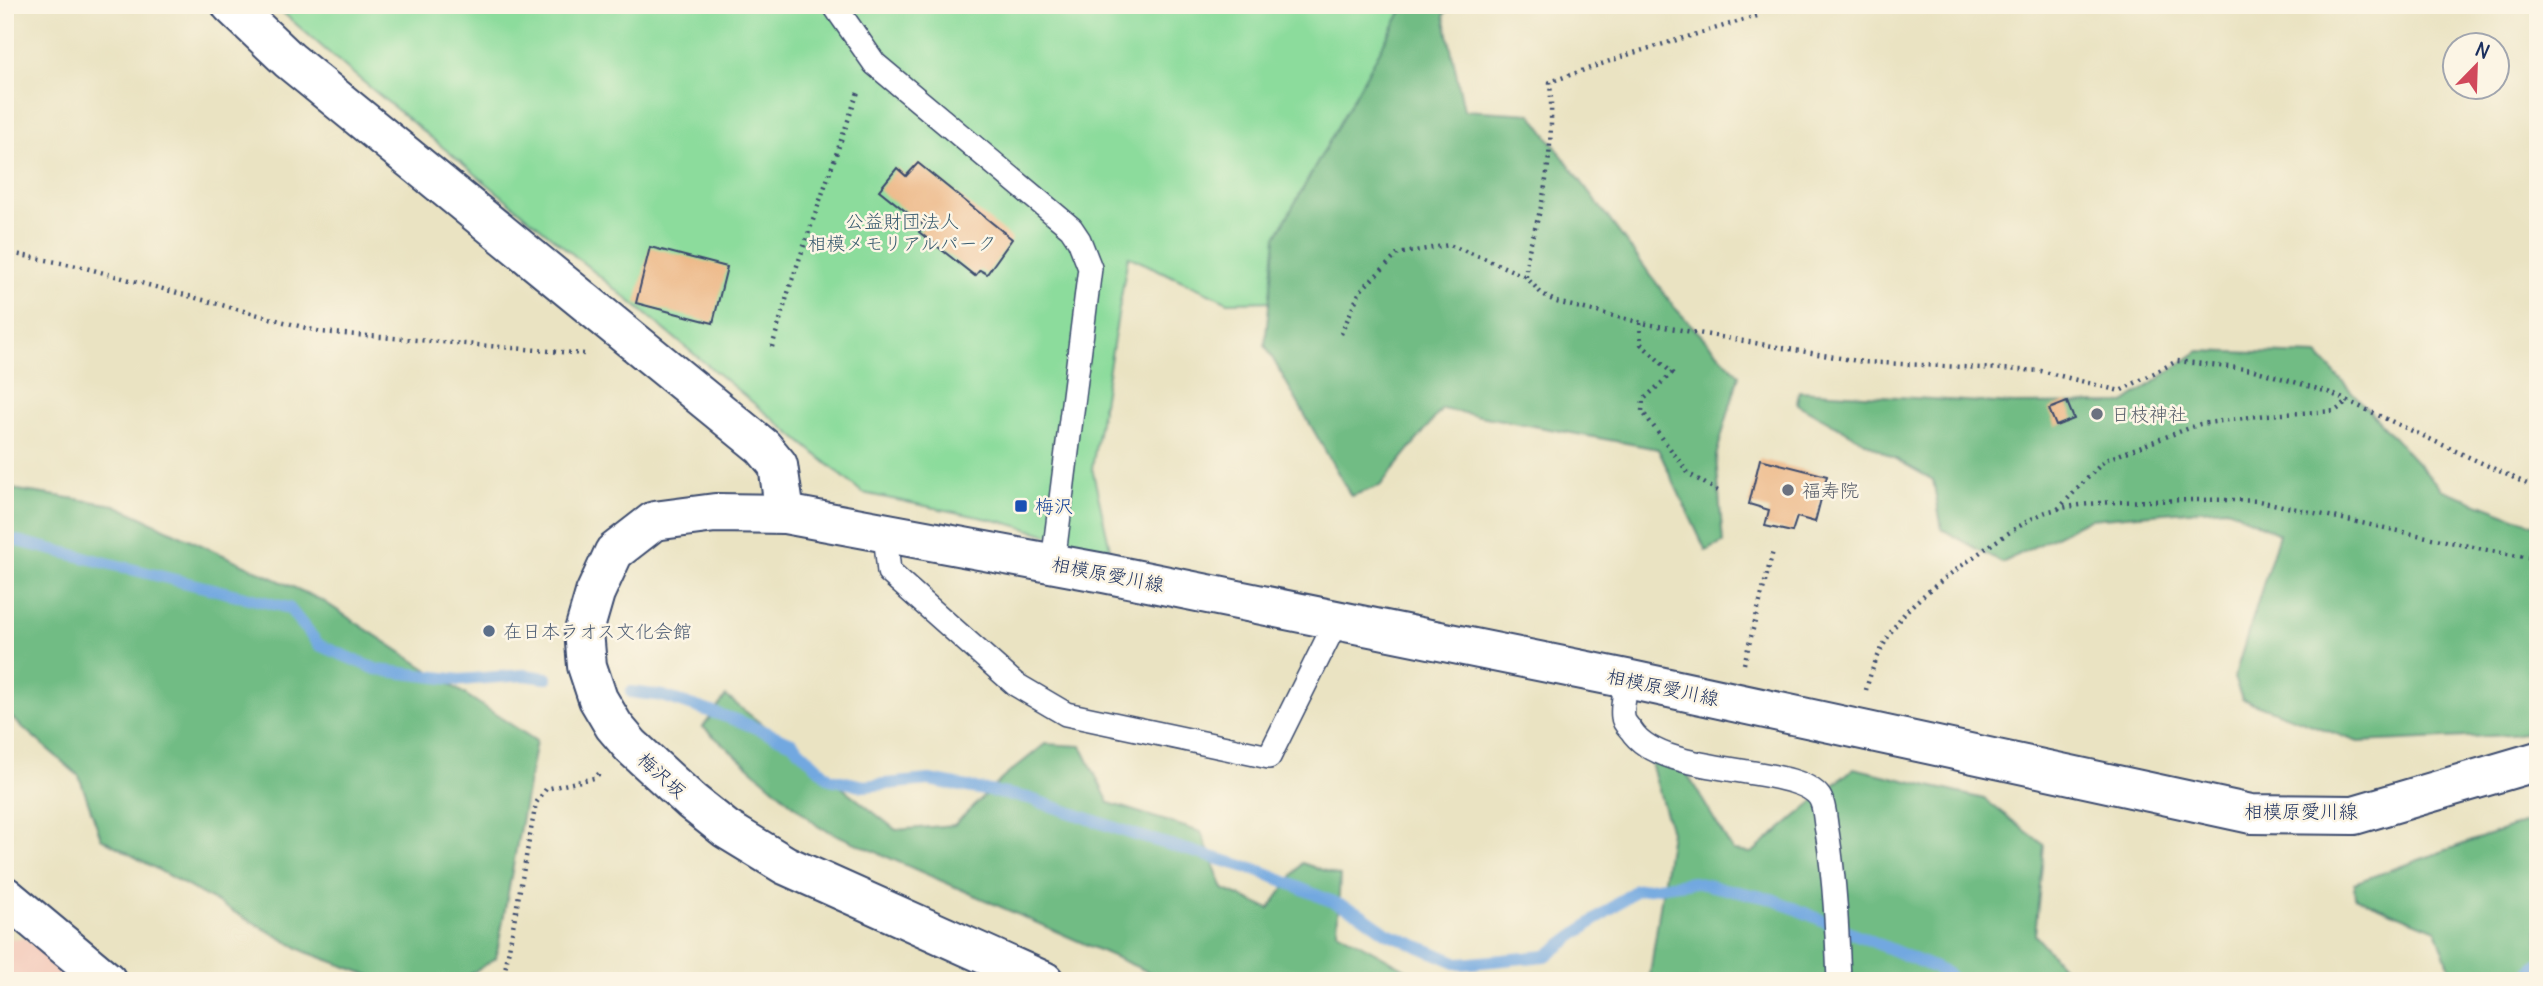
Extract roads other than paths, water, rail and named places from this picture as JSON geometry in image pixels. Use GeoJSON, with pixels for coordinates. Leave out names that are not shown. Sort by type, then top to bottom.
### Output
{"type":"FeatureCollection","features":[{"type":"Feature","properties":{"kind":"main road"},"geometry":{"type":"LineString","coordinates":[[231,5],[289,61],[763,447],[778,465],[785,514]]}},
{"type":"Feature","properties":{"kind":"main road","name":"梅沢坂"},"geometry":{"type":"LineString","coordinates":[[785,514],[715,513],[654,521],[614,552],[594,593],[584,631],[587,666],[598,699],[614,726],[631,746],[709,815],[785,865],[1044,981]]}},
{"type":"Feature","properties":{"kind":"main road","name":"相模原愛川線"},"geometry":{"type":"LineString","coordinates":[[785,514],[1053,563],[1626,679],[2251,814],[2354,815],[2538,761]]}},
{"type":"Feature","properties":{"kind":"main road"},"geometry":{"type":"LineString","coordinates":[[9,905],[107,981]]}},
{"type":"Feature","properties":{"kind":"lane"},"geometry":{"type":"LineString","coordinates":[[834,5],[875,64],[1071,228],[1090,268],[1053,563]]}},
{"type":"Feature","properties":{"kind":"lane"},"geometry":{"type":"LineString","coordinates":[[885,532],[889,572],[1014,684],[1066,714],[1269,757],[1337,620]]}},
{"type":"Feature","properties":{"kind":"lane"},"geometry":{"type":"LineString","coordinates":[[1626,679],[1623,718],[1636,739],[1653,749],[1713,768],[1791,780],[1810,787],[1821,799],[1834,874],[1839,981]]}},
{"type":"Feature","properties":{"kind":"waterway"},"geometry":{"type":"LineString","coordinates":[[5,538],[289,608],[319,645],[378,670],[460,680],[524,675],[547,678]]}},
{"type":"Feature","properties":{"kind":"waterway"},"geometry":{"type":"LineString","coordinates":[[631,692],[663,696],[739,721],[792,743],[830,779],[864,786],[929,780],[1028,798],[1136,835],[1260,871],[1359,913],[1387,933],[1460,964],[1546,956],[1636,890],[1693,882],[1772,899],[1947,973],[1953,981]]}},
{"type":"Feature","properties":{"kind":"waterway"},"geometry":{"type":"LineString","coordinates":[[2522,981],[2538,965]]}},
{"type":"Feature","properties":{"kind":"place","name":"日枝神社"},"geometry":{"type":"Point","coordinates":[2097,414]}},
{"type":"Feature","properties":{"kind":"place","name":"福寿院"},"geometry":{"type":"Point","coordinates":[1788,490]}},
{"type":"Feature","properties":{"kind":"place","name":"梅沢"},"geometry":{"type":"Point","coordinates":[1021,506]}},
{"type":"Feature","properties":{"kind":"place","name":"在日本ラオス文化会館"},"geometry":{"type":"Point","coordinates":[489,631]}},
{"type":"Feature","properties":{"kind":"park label","name":"公益財団法人 相模メモリアルパーク"},"geometry":{"type":"Point","coordinates":[902,232]}}]}
